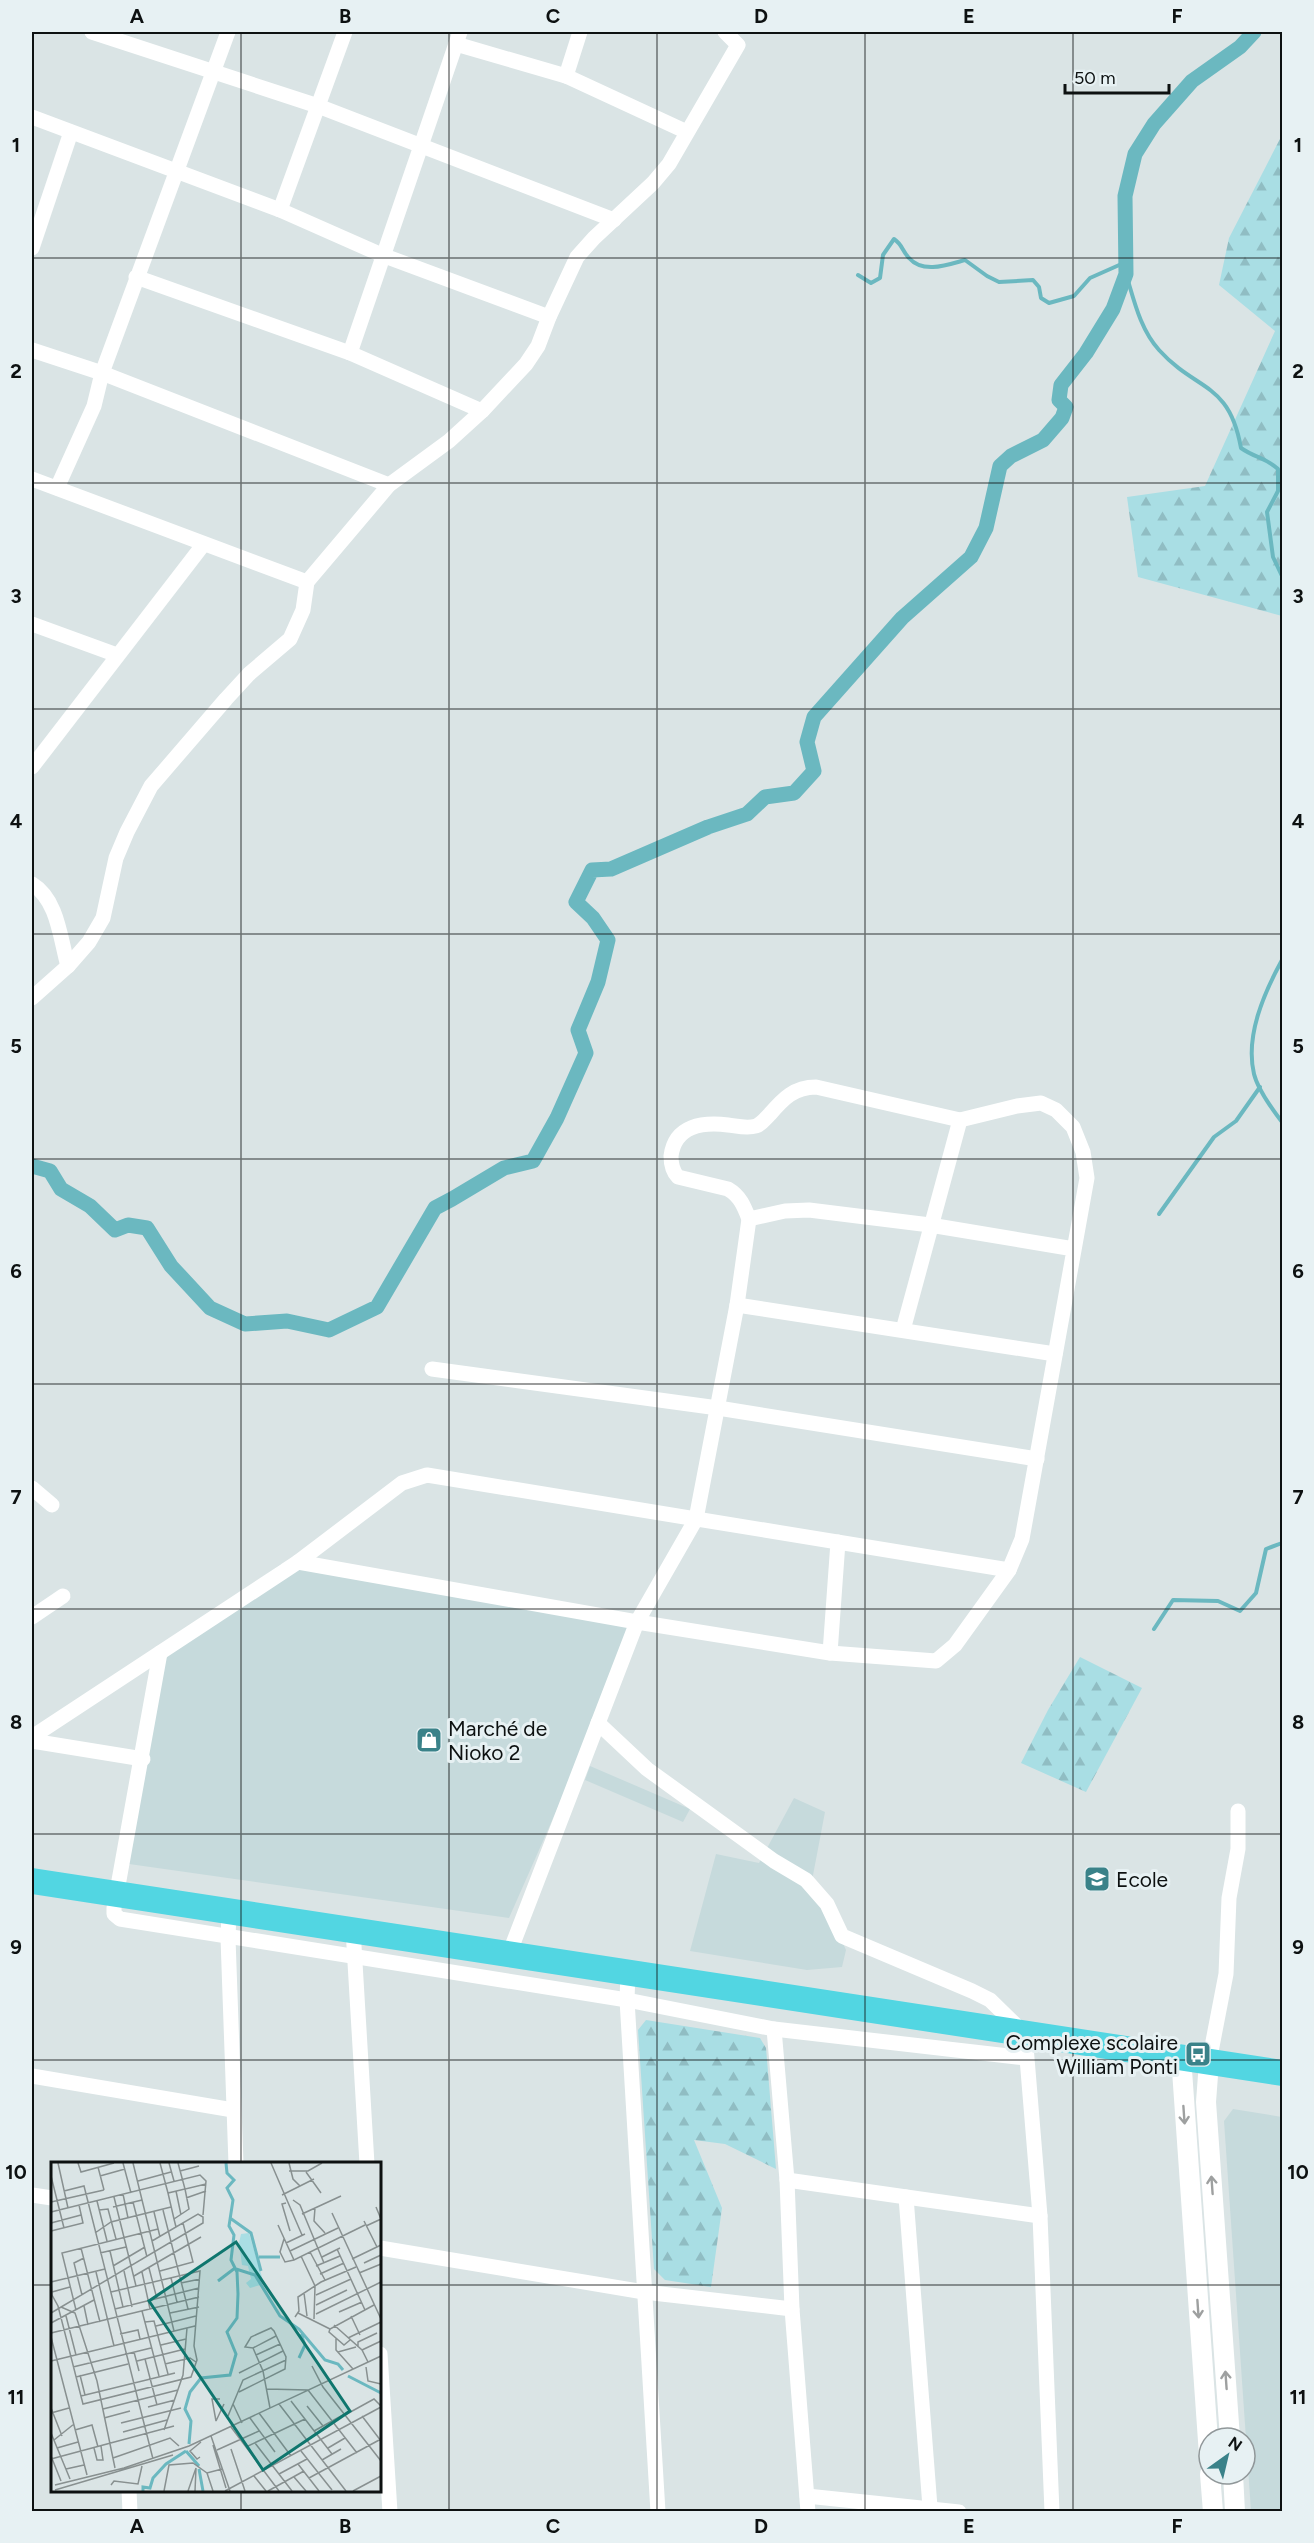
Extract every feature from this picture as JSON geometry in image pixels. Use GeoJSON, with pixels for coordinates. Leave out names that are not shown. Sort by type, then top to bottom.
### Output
{"type":"FeatureCollection","features":[{"type":"Feature","properties":{"kind":"highway"},"geometry":{"type":"LineString","coordinates":[[32,1881],[628,1972],[1025,2046],[1181,2056],[1282,2073]]}},
{"type":"Feature","properties":{"kind":"street"},"geometry":{"type":"LineString","coordinates":[[57,488],[93,406],[102,373],[136,277],[215,73],[228,32]]}},
{"type":"Feature","properties":{"kind":"street"},"geometry":{"type":"LineString","coordinates":[[280,210],[345,32]]}},
{"type":"Feature","properties":{"kind":"street"},"geometry":{"type":"LineString","coordinates":[[566,76],[579,32]]}},
{"type":"Feature","properties":{"kind":"street"},"geometry":{"type":"LineString","coordinates":[[32,998],[68,966],[89,942],[103,918],[116,858],[151,786],[249,674],[290,639],[303,610],[307,582],[389,485],[424,461],[482,411],[526,364],[538,346],[577,257],[594,238],[654,183],[669,164],[738,45],[725,32]]}},
{"type":"Feature","properties":{"kind":"street"},"geometry":{"type":"LineString","coordinates":[[98,33],[318,106],[614,220]]}},
{"type":"Feature","properties":{"kind":"street"},"geometry":{"type":"LineString","coordinates":[[350,353],[458,38],[566,76],[687,132]]}},
{"type":"Feature","properties":{"kind":"street"},"geometry":{"type":"LineString","coordinates":[[32,117],[280,210],[382,255],[549,317]]}},
{"type":"Feature","properties":{"kind":"street"},"geometry":{"type":"LineString","coordinates":[[32,248],[71,132]]}},
{"type":"Feature","properties":{"kind":"street"},"geometry":{"type":"LineString","coordinates":[[136,277],[350,353],[482,411]]}},
{"type":"Feature","properties":{"kind":"street"},"geometry":{"type":"LineString","coordinates":[[32,350],[102,373],[389,485]]}},
{"type":"Feature","properties":{"kind":"street"},"geometry":{"type":"LineString","coordinates":[[32,479],[203,545],[307,582]]}},
{"type":"Feature","properties":{"kind":"street"},"geometry":{"type":"LineString","coordinates":[[34,759],[203,545]]}},
{"type":"Feature","properties":{"kind":"street"},"geometry":{"type":"LineString","coordinates":[[32,624],[117,656]]}},
{"type":"Feature","properties":{"kind":"street"},"geometry":{"type":"LineString","coordinates":[[32,884],[50,900],[68,966]]}},
{"type":"Feature","properties":{"kind":"street"},"geometry":{"type":"LineString","coordinates":[[298,1562],[637,1622],[830,1653],[936,1661],[950,1652],[1009,1570],[1022,1539],[1087,1178],[1083,1152],[1073,1127],[1056,1110],[1041,1104],[1017,1106],[960,1120],[816,1087],[803,1087],[787,1096],[760,1124],[753,1128],[721,1124],[694,1125],[679,1134],[671,1156],[673,1173],[678,1177],[728,1189],[741,1200],[749,1219],[737,1305],[696,1519],[637,1622],[510,1954]]}},
{"type":"Feature","properties":{"kind":"street"},"geometry":{"type":"LineString","coordinates":[[903,1330],[960,1120]]}},
{"type":"Feature","properties":{"kind":"street"},"geometry":{"type":"LineString","coordinates":[[749,1219],[785,1211],[809,1210],[930,1225],[1074,1249]]}},
{"type":"Feature","properties":{"kind":"street"},"geometry":{"type":"LineString","coordinates":[[737,1305],[1055,1354]]}},
{"type":"Feature","properties":{"kind":"street"},"geometry":{"type":"LineString","coordinates":[[432,1369],[718,1408],[1037,1459]]}},
{"type":"Feature","properties":{"kind":"street"},"geometry":{"type":"LineString","coordinates":[[32,1739],[298,1562],[389,1492],[415,1478],[427,1475],[1009,1570]]}},
{"type":"Feature","properties":{"kind":"street"},"geometry":{"type":"LineString","coordinates":[[32,1488],[52,1505]]}},
{"type":"Feature","properties":{"kind":"street"},"geometry":{"type":"LineString","coordinates":[[830,1653],[838,1542]]}},
{"type":"Feature","properties":{"kind":"street"},"geometry":{"type":"LineString","coordinates":[[32,1617],[63,1596]]}},
{"type":"Feature","properties":{"kind":"street"},"geometry":{"type":"LineString","coordinates":[[160,1653],[143,1759],[117,1894],[114,1914],[120,1919],[627,2000],[774,2029],[1025,2046]]}},
{"type":"Feature","properties":{"kind":"street"},"geometry":{"type":"LineString","coordinates":[[598,1723],[620,1746],[654,1774],[774,1861],[806,1880],[827,1904],[842,1936],[990,2000],[1025,2046],[1040,2216],[1052,2511]]}},
{"type":"Feature","properties":{"kind":"street"},"geometry":{"type":"LineString","coordinates":[[32,1739],[143,1759]]}},
{"type":"Feature","properties":{"kind":"street"},"geometry":{"type":"LineString","coordinates":[[1229,2426],[1206,2102],[1229,1898],[1238,1849],[1238,1810]]}},
{"type":"Feature","properties":{"kind":"street"},"geometry":{"type":"LineString","coordinates":[[230,1912],[228,1938],[236,2162]]}},
{"type":"Feature","properties":{"kind":"street"},"geometry":{"type":"LineString","coordinates":[[353,1929],[367,2162]]}},
{"type":"Feature","properties":{"kind":"street"},"geometry":{"type":"LineString","coordinates":[[628,1972],[627,2000],[658,2511]]}},
{"type":"Feature","properties":{"kind":"street"},"geometry":{"type":"LineString","coordinates":[[774,2029],[787,2180],[792,2309],[807,2504],[930,2507],[959,2511]]}},
{"type":"Feature","properties":{"kind":"street"},"geometry":{"type":"LineString","coordinates":[[1181,2056],[1207,2426]]}},
{"type":"Feature","properties":{"kind":"street"},"geometry":{"type":"LineString","coordinates":[[32,2076],[233,2110]]}},
{"type":"Feature","properties":{"kind":"street"},"geometry":{"type":"LineString","coordinates":[[787,2180],[1040,2216]]}},
{"type":"Feature","properties":{"kind":"street"},"geometry":{"type":"LineString","coordinates":[[32,2195],[51,2198]]}},
{"type":"Feature","properties":{"kind":"street"},"geometry":{"type":"LineString","coordinates":[[906,2197],[930,2507]]}},
{"type":"Feature","properties":{"kind":"street"},"geometry":{"type":"LineString","coordinates":[[381,2248],[644,2292],[792,2309]]}},
{"type":"Feature","properties":{"kind":"street"},"geometry":{"type":"LineString","coordinates":[[381,2391],[383,2462],[390,2511]]}},
{"type":"Feature","properties":{"kind":"street"},"geometry":{"type":"LineString","coordinates":[[1211,2486],[1213,2511]]}},
{"type":"Feature","properties":{"kind":"street"},"geometry":{"type":"LineString","coordinates":[[1234,2486],[1235,2511]]}},
{"type":"Feature","properties":{"kind":"street"},"geometry":{"type":"LineString","coordinates":[[129,2492],[130,2511]]}},
{"type":"Feature","properties":{"kind":"shaded area"},"geometry":{"type":"Polygon","coordinates":[[[281,1564],[641,1619],[509,1918],[122,1863],[156,1651],[281,1564]]]}},
{"type":"Feature","properties":{"kind":"shaded area"},"geometry":{"type":"Polygon","coordinates":[[[590,1766],[690,1809],[683,1822],[585,1780],[590,1766]]]}},
{"type":"Feature","properties":{"kind":"shaded area"},"geometry":{"type":"Polygon","coordinates":[[[794,1798],[825,1812],[810,1891],[826,1906],[846,1950],[842,1967],[807,1970],[690,1951],[716,1854],[759,1863],[794,1798]]]}},
{"type":"Feature","properties":{"kind":"shaded area"},"geometry":{"type":"Polygon","coordinates":[[[1233,2109],[1282,2117],[1282,2511],[1251,2511],[1249,2486],[1257,2486],[1257,2426],[1245,2426],[1224,2121],[1233,2109]]]}},
{"type":"Feature","properties":{"kind":"green space"},"geometry":{"type":"Polygon","coordinates":[[[1282,135],[1282,616],[1138,577],[1127,497],[1205,486],[1275,331],[1219,285],[1229,238],[1282,135]]]}},
{"type":"Feature","properties":{"kind":"green space"},"geometry":{"type":"Polygon","coordinates":[[[1080,1657],[1142,1688],[1086,1792],[1021,1763],[1048,1710],[1080,1657]]]}},
{"type":"Feature","properties":{"kind":"green space"},"geometry":{"type":"Polygon","coordinates":[[[646,2020],[760,2038],[766,2048],[776,2169],[725,2144],[694,2140],[722,2208],[711,2287],[665,2280],[654,2269],[638,2030],[646,2020]]]}},
{"type":"Feature","properties":{"kind":"waterway"},"geometry":{"type":"LineString","coordinates":[[32,1166],[50,1171],[61,1189],[90,1206],[115,1230],[128,1225],[147,1228],[171,1266],[210,1308],[245,1324],[287,1321],[329,1330],[377,1307],[435,1208],[504,1168],[533,1161],[557,1118],[586,1053],[578,1030],[598,982],[608,940],[593,918],[576,902],[592,870],[611,869],[708,827],[747,814],[765,797],[794,793],[814,771],[807,742],[814,717],[902,618],[971,557],[986,528],[1000,466],[1011,456],[1043,440],[1062,418],[1066,407],[1059,400],[1061,385],[1086,353],[1113,309],[1126,274],[1125,196],[1135,154],[1154,124],[1192,81],[1240,47],[1254,32]]}},
{"type":"Feature","properties":{"kind":"waterway"},"geometry":{"type":"LineString","coordinates":[[858,275],[871,283],[880,278],[883,255],[894,239],[909,258],[921,266],[936,267],[965,260],[999,282],[1033,280],[1039,287],[1041,298],[1049,303],[1074,296],[1090,278],[1126,262]]}},
{"type":"Feature","properties":{"kind":"waterway"},"geometry":{"type":"LineString","coordinates":[[1126,274],[1138,314],[1152,342],[1173,364],[1220,399],[1236,426],[1241,448],[1278,469],[1278,491],[1267,512],[1273,557],[1282,576]]}},
{"type":"Feature","properties":{"kind":"waterway"},"geometry":{"type":"LineString","coordinates":[[1282,960],[1258,1015],[1252,1045],[1254,1074],[1282,1122]]}},
{"type":"Feature","properties":{"kind":"waterway"},"geometry":{"type":"LineString","coordinates":[[1159,1214],[1214,1137],[1236,1121],[1260,1087]]}},
{"type":"Feature","properties":{"kind":"waterway"},"geometry":{"type":"LineString","coordinates":[[1154,1629],[1173,1600],[1218,1601],[1240,1611],[1256,1593],[1266,1549],[1282,1543]]}},
{"type":"Feature","properties":{"kind":"place","name":"Marché de Nioko 2"},"geometry":{"type":"Point","coordinates":[429,1740]}},
{"type":"Feature","properties":{"kind":"place","name":"Ecole"},"geometry":{"type":"Point","coordinates":[1097,1879]}},
{"type":"Feature","properties":{"kind":"place","name":"Complexe scolaire William Ponti"},"geometry":{"type":"Point","coordinates":[1198,2054]}}]}
